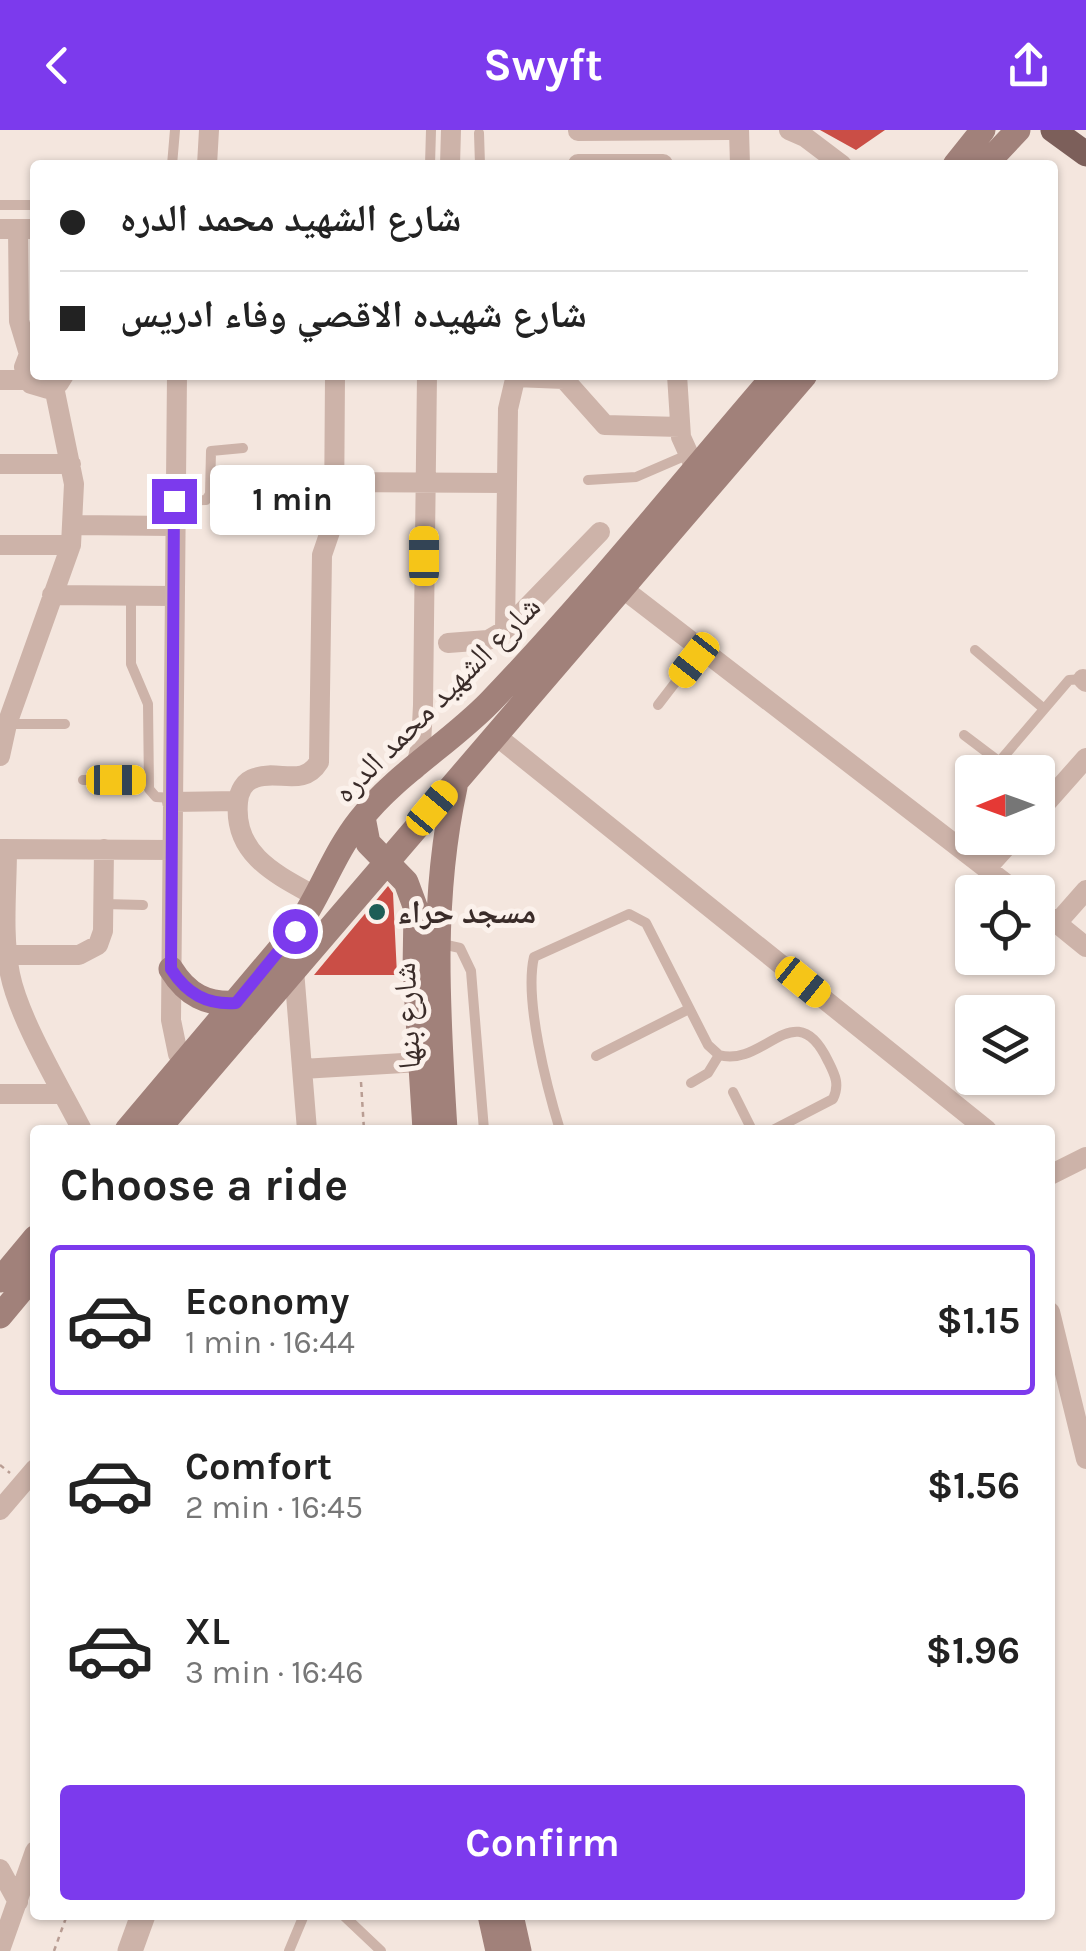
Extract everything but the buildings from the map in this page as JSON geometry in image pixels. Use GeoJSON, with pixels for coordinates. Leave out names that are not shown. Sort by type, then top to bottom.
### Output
{"type":"FeatureCollection","features":[{"type":"Feature","properties":{"kind":"main road"},"geometry":{"type":"LineString","coordinates":[[958,160],[983,130]]}},
{"type":"Feature","properties":{"kind":"main road"},"geometry":{"type":"LineString","coordinates":[[989,160],[1018,130]]}},
{"type":"Feature","properties":{"kind":"main road"},"geometry":{"type":"LineString","coordinates":[[1053,130],[1086,154]]}},
{"type":"Feature","properties":{"kind":"main road","name":"شارع الشهيد محمد الدره"},"geometry":{"type":"LineString","coordinates":[[133,1125],[192,1073],[294,970],[496,735],[519,689],[691,462],[770,380]]}},
{"type":"Feature","properties":{"kind":"main road","name":"شارع الشهيد محمد الدره"},"geometry":{"type":"LineString","coordinates":[[160,1125],[236,1003],[295,931],[362,817],[457,734],[519,689],[622,588],[801,380]]}},
{"type":"Feature","properties":{"kind":"main road","name":"شارع بنها"},"geometry":{"type":"LineString","coordinates":[[446,1125],[436,942],[444,845],[456,781]]}},
{"type":"Feature","properties":{"kind":"main road","name":"شارع بنها"},"geometry":{"type":"LineString","coordinates":[[362,817],[368,843],[406,882],[416,910],[415,971],[425,1125]]}},
{"type":"Feature","properties":{"kind":"main road"},"geometry":{"type":"LineString","coordinates":[[171,969],[198,998],[236,1003]]}},
{"type":"Feature","properties":{"kind":"main road"},"geometry":{"type":"LineString","coordinates":[[0,1280],[30,1244]]}},
{"type":"Feature","properties":{"kind":"main road"},"geometry":{"type":"LineString","coordinates":[[0,1316],[30,1280]]}},
{"type":"Feature","properties":{"kind":"main road"},"geometry":{"type":"LineString","coordinates":[[491,1920],[498,1951]]}},
{"type":"Feature","properties":{"kind":"main road"},"geometry":{"type":"LineString","coordinates":[[512,1920],[520,1951]]}},
{"type":"Feature","properties":{"kind":"street"},"geometry":{"type":"LineString","coordinates":[[208,160],[209,130]]}},
{"type":"Feature","properties":{"kind":"street"},"geometry":{"type":"LineString","coordinates":[[450,130],[450,160]]}},
{"type":"Feature","properties":{"kind":"street"},"geometry":{"type":"LineString","coordinates":[[578,160],[578,130],[727,130]]}},
{"type":"Feature","properties":{"kind":"street"},"geometry":{"type":"LineString","coordinates":[[661,130],[663,160]]}},
{"type":"Feature","properties":{"kind":"street"},"geometry":{"type":"LineString","coordinates":[[739,130],[740,160]]}},
{"type":"Feature","properties":{"kind":"street"},"geometry":{"type":"LineString","coordinates":[[789,130],[805,136],[836,160]]}},
{"type":"Feature","properties":{"kind":"street"},"geometry":{"type":"LineString","coordinates":[[18,229],[19,321],[30,347]]}},
{"type":"Feature","properties":{"kind":"street"},"geometry":{"type":"LineString","coordinates":[[27,380],[24,366],[30,356]]}},
{"type":"Feature","properties":{"kind":"street"},"geometry":{"type":"LineString","coordinates":[[0,380],[27,380],[36,387],[59,381],[71,464],[73,535],[7,724],[0,756]]}},
{"type":"Feature","properties":{"kind":"street"},"geometry":{"type":"LineString","coordinates":[[177,380],[172,1032],[192,1073]]}},
{"type":"Feature","properties":{"kind":"street"},"geometry":{"type":"LineString","coordinates":[[317,897],[254,857],[241,834],[238,801],[244,786],[258,776],[301,776],[319,762],[322,555],[334,520],[335,380]]}},
{"type":"Feature","properties":{"kind":"street"},"geometry":{"type":"LineString","coordinates":[[415,770],[423,705],[427,380]]}},
{"type":"Feature","properties":{"kind":"street"},"geometry":{"type":"LineString","coordinates":[[505,630],[508,409],[514,380]]}},
{"type":"Feature","properties":{"kind":"street"},"geometry":{"type":"LineString","coordinates":[[566,380],[605,425],[680,427]]}},
{"type":"Feature","properties":{"kind":"street"},"geometry":{"type":"LineString","coordinates":[[676,380],[680,427],[691,462]]}},
{"type":"Feature","properties":{"kind":"street"},"geometry":{"type":"LineString","coordinates":[[0,464],[71,464]]}},
{"type":"Feature","properties":{"kind":"street"},"geometry":{"type":"LineString","coordinates":[[334,482],[506,483]]}},
{"type":"Feature","properties":{"kind":"street"},"geometry":{"type":"LineString","coordinates":[[0,544],[174,526]]}},
{"type":"Feature","properties":{"kind":"street"},"geometry":{"type":"LineString","coordinates":[[448,643],[488,640],[505,630],[600,532]]}},
{"type":"Feature","properties":{"kind":"street"},"geometry":{"type":"LineString","coordinates":[[622,588],[994,875]]}},
{"type":"Feature","properties":{"kind":"street"},"geometry":{"type":"LineString","coordinates":[[52,595],[173,596]]}},
{"type":"Feature","properties":{"kind":"street"},"geometry":{"type":"LineString","coordinates":[[423,705],[439,727],[457,734]]}},
{"type":"Feature","properties":{"kind":"street"},"geometry":{"type":"LineString","coordinates":[[496,735],[981,1125]]}},
{"type":"Feature","properties":{"kind":"street"},"geometry":{"type":"LineString","coordinates":[[1055,788],[1086,758]]}},
{"type":"Feature","properties":{"kind":"street"},"geometry":{"type":"LineString","coordinates":[[172,800],[238,801]]}},
{"type":"Feature","properties":{"kind":"street"},"geometry":{"type":"LineString","coordinates":[[79,1125],[11,980],[3,849],[172,850]]}},
{"type":"Feature","properties":{"kind":"street"},"geometry":{"type":"LineString","coordinates":[[8,955],[79,955],[93,950],[102,938],[104,850]]}},
{"type":"Feature","properties":{"kind":"street"},"geometry":{"type":"LineString","coordinates":[[986,869],[999,855]]}},
{"type":"Feature","properties":{"kind":"street"},"geometry":{"type":"LineString","coordinates":[[1086,890],[1057,923],[1086,947]]}},
{"type":"Feature","properties":{"kind":"street"},"geometry":{"type":"LineString","coordinates":[[294,970],[306,1120]]}},
{"type":"Feature","properties":{"kind":"street"},"geometry":{"type":"LineString","coordinates":[[0,1014],[24,1014]]}},
{"type":"Feature","properties":{"kind":"street"},"geometry":{"type":"LineString","coordinates":[[302,1069],[420,1062]]}},
{"type":"Feature","properties":{"kind":"street"},"geometry":{"type":"LineString","coordinates":[[0,1094],[63,1094]]}},
{"type":"Feature","properties":{"kind":"street"},"geometry":{"type":"LineString","coordinates":[[1055,1172],[1086,1157]]}},
{"type":"Feature","properties":{"kind":"street"},"geometry":{"type":"LineString","coordinates":[[1055,1325],[1076,1378],[1086,1459]]}},
{"type":"Feature","properties":{"kind":"street"},"geometry":{"type":"LineString","coordinates":[[0,1510],[30,1475]]}},
{"type":"Feature","properties":{"kind":"street"},"geometry":{"type":"LineString","coordinates":[[0,1950],[30,1866]]}},
{"type":"Feature","properties":{"kind":"street"},"geometry":{"type":"LineString","coordinates":[[0,1869],[18,1902]]}},
{"type":"Feature","properties":{"kind":"street"},"geometry":{"type":"LineString","coordinates":[[130,1951],[141,1920]]}},
{"type":"Feature","properties":{"kind":"lane"},"geometry":{"type":"LineString","coordinates":[[172,160],[175,130]]}},
{"type":"Feature","properties":{"kind":"lane"},"geometry":{"type":"LineString","coordinates":[[430,160],[431,130]]}},
{"type":"Feature","properties":{"kind":"lane"},"geometry":{"type":"LineString","coordinates":[[479,133],[480,160]]}},
{"type":"Feature","properties":{"kind":"lane"},"geometry":{"type":"LineString","coordinates":[[0,205],[30,205]]}},
{"type":"Feature","properties":{"kind":"lane"},"geometry":{"type":"LineString","coordinates":[[174,501],[206,500],[210,494],[211,451],[244,448]]}},
{"type":"Feature","properties":{"kind":"lane"},"geometry":{"type":"LineString","coordinates":[[588,480],[636,477],[691,462]]}},
{"type":"Feature","properties":{"kind":"lane"},"geometry":{"type":"LineString","coordinates":[[131,595],[131,664],[148,704],[148,780],[152,796],[172,800]]}},
{"type":"Feature","properties":{"kind":"lane"},"geometry":{"type":"LineString","coordinates":[[658,705],[701,650]]}},
{"type":"Feature","properties":{"kind":"lane"},"geometry":{"type":"LineString","coordinates":[[974,650],[1043,708]]}},
{"type":"Feature","properties":{"kind":"lane"},"geometry":{"type":"LineString","coordinates":[[1005,755],[1069,680],[1084,680]]}},
{"type":"Feature","properties":{"kind":"lane"},"geometry":{"type":"LineString","coordinates":[[7,724],[65,724]]}},
{"type":"Feature","properties":{"kind":"lane"},"geometry":{"type":"LineString","coordinates":[[964,736],[990,755]]}},
{"type":"Feature","properties":{"kind":"lane"},"geometry":{"type":"LineString","coordinates":[[83,780],[148,780]]}},
{"type":"Feature","properties":{"kind":"lane"},"geometry":{"type":"LineString","coordinates":[[103,904],[143,905]]}},
{"type":"Feature","properties":{"kind":"lane"},"geometry":{"type":"LineString","coordinates":[[559,1125],[544,1072],[531,981],[534,957],[622,915],[635,916],[646,923],[708,1045],[719,1055],[740,1056],[797,1031],[819,1041],[838,1084],[834,1099],[783,1125]]}},
{"type":"Feature","properties":{"kind":"lane"},"geometry":{"type":"LineString","coordinates":[[436,942],[460,948],[472,971],[484,1125]]}},
{"type":"Feature","properties":{"kind":"lane"},"geometry":{"type":"LineString","coordinates":[[596,1056],[689,1009]]}},
{"type":"Feature","properties":{"kind":"lane"},"geometry":{"type":"LineString","coordinates":[[691,1083],[708,1073],[719,1055]]}},
{"type":"Feature","properties":{"kind":"lane"},"geometry":{"type":"LineString","coordinates":[[733,1092],[750,1125]]}},
{"type":"Feature","properties":{"kind":"lane"},"geometry":{"type":"LineString","coordinates":[[289,1951],[302,1920]]}},
{"type":"Feature","properties":{"kind":"lane"},"geometry":{"type":"LineString","coordinates":[[347,1920],[380,1951]]}},
{"type":"Feature","properties":{"kind":"path"},"geometry":{"type":"LineString","coordinates":[[360,1065],[364,1125]]}},
{"type":"Feature","properties":{"kind":"path"},"geometry":{"type":"LineString","coordinates":[[54,1951],[65,1920]]}},
{"type":"Feature","properties":{"kind":"place","name":"مسجد حراء"},"geometry":{"type":"Point","coordinates":[377,912]}},
{"type":"Feature","properties":{"kind":"route"},"geometry":{"type":"LineString","coordinates":[[174,501],[171,969],[198,998],[236,1003],[295,931]]}}]}
